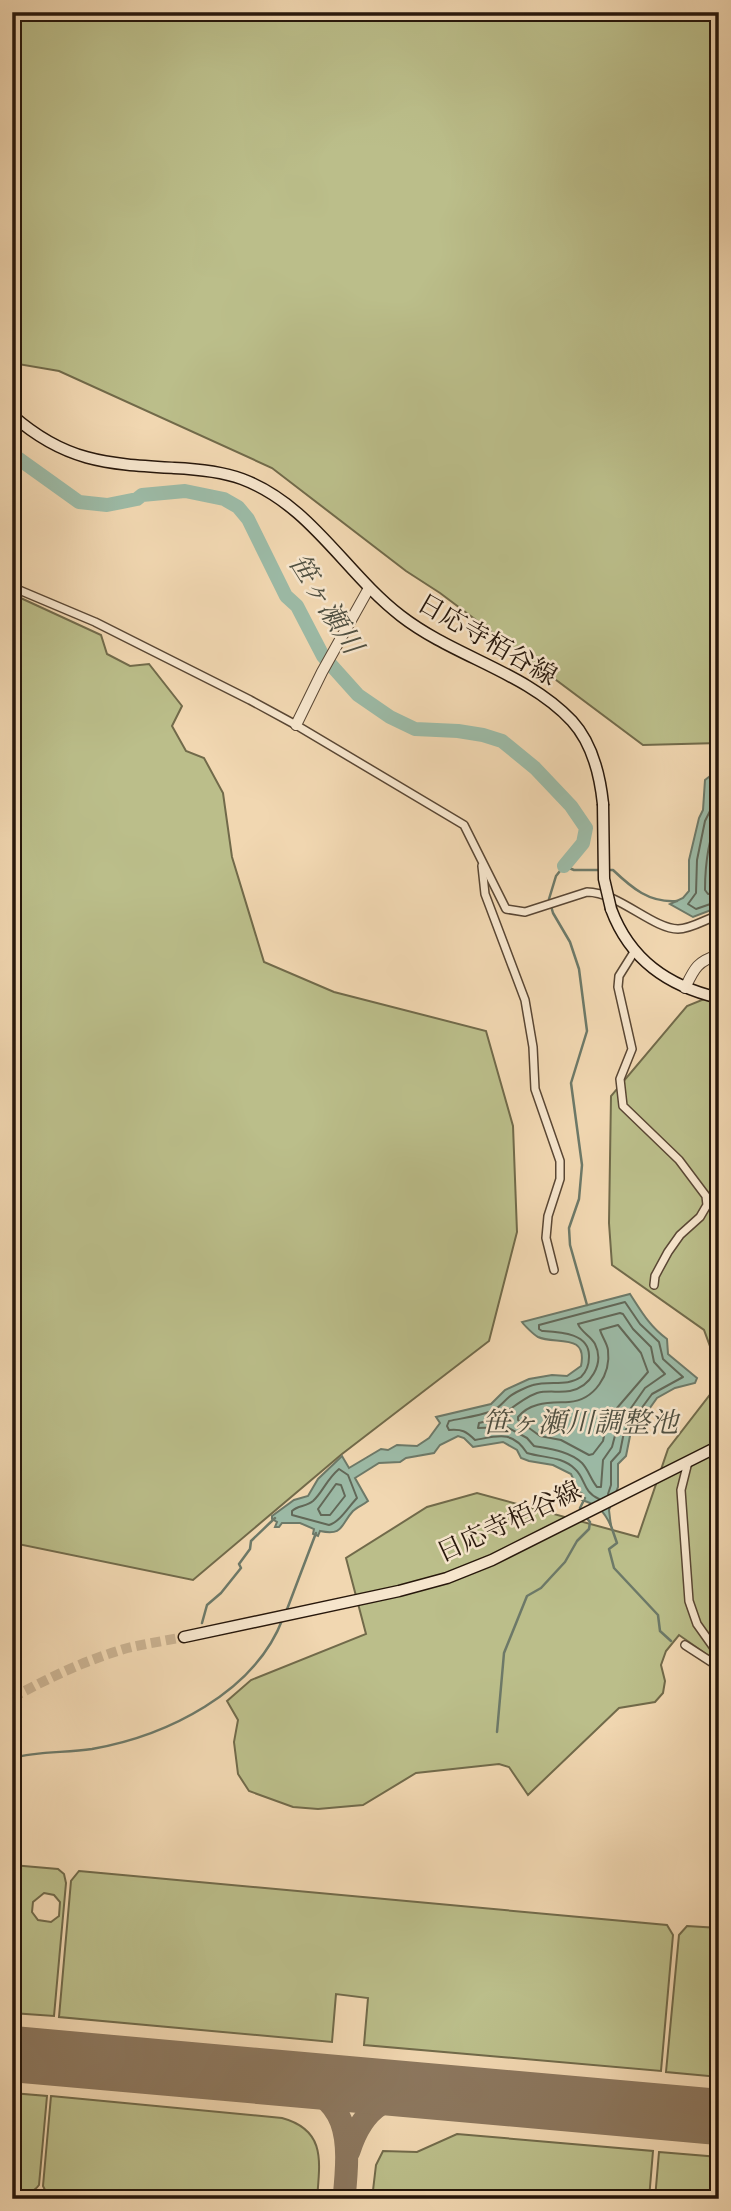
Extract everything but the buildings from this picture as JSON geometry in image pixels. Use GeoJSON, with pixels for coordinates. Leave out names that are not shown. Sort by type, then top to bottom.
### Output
{"type":"FeatureCollection","features":[{"type":"Feature","properties":{"kind":"main road","name":"日応寺栢谷線"},"geometry":{"type":"LineString","coordinates":[[12,415],[43,439],[80,457],[101,463],[214,472],[241,479],[271,493],[311,524],[369,588],[418,629],[538,694],[564,713],[575,725],[593,755],[603,804],[604,870],[611,909],[621,934],[654,972],[685,988],[719,998]]}},
{"type":"Feature","properties":{"kind":"main road","name":"日応寺栢谷線"},"geometry":{"type":"LineString","coordinates":[[184,1637],[399,1591],[447,1578],[492,1560],[719,1446]]}},
{"type":"Feature","properties":{"kind":"street"},"geometry":{"type":"LineString","coordinates":[[12,587],[166,656],[296,724],[464,825],[506,909],[525,912],[594,892],[617,900],[671,928],[678,929],[719,915]]}},
{"type":"Feature","properties":{"kind":"street"},"geometry":{"type":"LineString","coordinates":[[296,724],[369,588]]}},
{"type":"Feature","properties":{"kind":"street"},"geometry":{"type":"LineString","coordinates":[[480,858],[485,894],[525,1000],[540,1108],[561,1161],[560,1179],[548,1216],[546,1238],[554,1270]]}},
{"type":"Feature","properties":{"kind":"street"},"geometry":{"type":"LineString","coordinates":[[634,952],[619,976],[618,987],[632,1049],[620,1079],[623,1106],[679,1160],[706,1196],[707,1205],[701,1217],[680,1235],[668,1252],[655,1276],[654,1285]]}},
{"type":"Feature","properties":{"kind":"street"},"geometry":{"type":"LineString","coordinates":[[685,988],[692,972],[701,961],[719,955]]}},
{"type":"Feature","properties":{"kind":"street"},"geometry":{"type":"LineString","coordinates":[[688,1462],[681,1490],[690,1601],[697,1624],[719,1655]]}},
{"type":"Feature","properties":{"kind":"street"},"geometry":{"type":"LineString","coordinates":[[685,1645],[719,1667]]}},
{"type":"Feature","properties":{"kind":"green space"},"geometry":{"type":"Polygon","coordinates":[[[12,12],[719,12],[719,743],[643,745],[440,593],[406,571],[272,468],[59,371],[12,363],[12,12]]]}},
{"type":"Feature","properties":{"kind":"green space"},"geometry":{"type":"Polygon","coordinates":[[[12,594],[101,635],[107,654],[130,666],[149,664],[182,706],[172,726],[186,751],[204,758],[223,793],[232,857],[264,962],[334,992],[486,1031],[513,1126],[517,1232],[489,1341],[342,1454],[193,1580],[13,1543],[17,1407],[12,1402],[12,594]]]}},
{"type":"Feature","properties":{"kind":"green space"},"geometry":{"type":"Polygon","coordinates":[[[719,993],[719,1371],[704,1330],[612,1265],[609,1223],[611,1096],[687,1006],[719,993]]]}},
{"type":"Feature","properties":{"kind":"green space"},"geometry":{"type":"Polygon","coordinates":[[[719,1383],[719,1663],[679,1635],[666,1651],[661,1665],[665,1681],[663,1693],[655,1702],[619,1708],[528,1795],[509,1767],[499,1764],[416,1773],[363,1805],[318,1809],[293,1807],[249,1791],[238,1774],[234,1742],[238,1720],[227,1701],[251,1680],[366,1634],[346,1558],[427,1507],[477,1493],[638,1537],[668,1449],[719,1383]]]}},
{"type":"Feature","properties":{"kind":"green space"},"geometry":{"type":"Polygon","coordinates":[[[12,1865],[58,1869],[64,1874],[66,1883],[54,2016],[12,2013],[12,1865]],[[44,1893],[33,1902],[32,1912],[38,1920],[51,1922],[59,1916],[60,1902],[54,1895],[44,1893]]]}},
{"type":"Feature","properties":{"kind":"green space"},"geometry":{"type":"Polygon","coordinates":[[[79,1871],[667,1925],[673,1935],[661,2071],[364,2045],[368,1998],[336,1994],[332,2042],[59,2017],[71,1881],[79,1871]]]}},
{"type":"Feature","properties":{"kind":"green space"},"geometry":{"type":"Polygon","coordinates":[[[687,1926],[719,1928],[719,2077],[666,2072],[679,1935],[687,1926]]]}},
{"type":"Feature","properties":{"kind":"green space"},"geometry":{"type":"Polygon","coordinates":[[[12,2093],[47,2096],[39,2185],[27,2193],[12,2192],[12,2093]]]}},
{"type":"Feature","properties":{"kind":"green space"},"geometry":{"type":"Polygon","coordinates":[[[51,2096],[282,2118],[296,2123],[306,2130],[317,2149],[317,2199],[101,2199],[83,2197],[80,2193],[45,2190],[43,2186],[51,2096]]]}},
{"type":"Feature","properties":{"kind":"green space"},"geometry":{"type":"Polygon","coordinates":[[[457,2134],[653,2151],[649,2199],[372,2199],[376,2165],[383,2151],[417,2152],[457,2134]]]}},
{"type":"Feature","properties":{"kind":"green space"},"geometry":{"type":"Polygon","coordinates":[[[659,2152],[719,2157],[719,2199],[655,2199],[659,2152]]]}},
{"type":"Feature","properties":{"kind":"water"},"geometry":{"type":"Polygon","coordinates":[[[709,777],[719,782],[719,907],[693,917],[670,904],[683,898],[689,891],[689,860],[703,810],[705,780],[709,777]]]}},
{"type":"Feature","properties":{"kind":"water","name":"笹ヶ瀬川調整池"},"geometry":{"type":"Polygon","coordinates":[[[630,1294],[651,1324],[667,1339],[668,1354],[697,1378],[695,1383],[675,1388],[657,1398],[630,1436],[626,1456],[618,1464],[618,1487],[609,1510],[611,1526],[600,1509],[582,1500],[583,1494],[579,1492],[571,1474],[553,1465],[521,1458],[517,1450],[503,1442],[473,1447],[458,1436],[440,1445],[434,1453],[406,1458],[400,1462],[379,1463],[355,1478],[368,1501],[353,1511],[338,1531],[320,1531],[318,1536],[313,1534],[314,1529],[300,1523],[282,1523],[275,1527],[277,1522],[272,1516],[294,1500],[308,1496],[318,1479],[342,1456],[349,1468],[381,1449],[388,1450],[397,1445],[417,1446],[429,1438],[440,1423],[436,1417],[491,1404],[505,1390],[529,1379],[552,1375],[567,1376],[581,1366],[582,1355],[575,1344],[538,1337],[522,1322],[630,1294]]]}},
{"type":"Feature","properties":{"kind":"waterway","name":"笹ヶ瀬川"},"geometry":{"type":"LineString","coordinates":[[12,454],[79,502],[107,505],[137,499],[142,495],[185,491],[224,499],[238,507],[248,519],[286,596],[297,606],[323,656],[358,695],[390,717],[415,729],[458,731],[502,741],[535,768],[571,806],[586,828],[583,843],[564,866]]}},
{"type":"Feature","properties":{"kind":"waterway"},"geometry":{"type":"LineString","coordinates":[[587,1305],[570,1245],[569,1228],[579,1199],[582,1165],[571,1083],[587,1031],[579,969],[570,942],[553,913],[549,899],[556,876],[564,866],[574,870],[599,870]]}},
{"type":"Feature","properties":{"kind":"waterway"},"geometry":{"type":"LineString","coordinates":[[606,870],[613,870],[649,897],[677,901]]}},
{"type":"Feature","properties":{"kind":"waterway"},"geometry":{"type":"LineString","coordinates":[[581,1511],[585,1498]]}},
{"type":"Feature","properties":{"kind":"waterway"},"geometry":{"type":"LineString","coordinates":[[497,1732],[504,1653],[527,1596],[541,1588],[565,1562],[577,1541],[589,1529],[590,1522],[585,1516]]}},
{"type":"Feature","properties":{"kind":"waterway"},"geometry":{"type":"LineString","coordinates":[[202,1623],[207,1605],[221,1593],[241,1568],[239,1564],[250,1549],[251,1541],[275,1518]]}},
{"type":"Feature","properties":{"kind":"waterway"},"geometry":{"type":"LineString","coordinates":[[610,1523],[617,1543],[609,1549],[614,1568],[658,1615],[660,1631],[671,1641]]}},
{"type":"Feature","properties":{"kind":"waterway"},"geometry":{"type":"LineString","coordinates":[[286,1612],[316,1533]]}},
{"type":"Feature","properties":{"kind":"waterway"},"geometry":{"type":"LineString","coordinates":[[12,1758],[120,1743],[178,1722],[230,1689],[252,1668],[270,1645],[283,1618]]}},
{"type":"Feature","properties":{"kind":"taxiway"},"geometry":{"type":"LineString","coordinates":[[281,2078],[322,2096],[334,2108],[345,2138],[347,2157],[344,2199]]}},
{"type":"Feature","properties":{"kind":"taxiway"},"geometry":{"type":"LineString","coordinates":[[349,2151],[362,2122],[380,2104],[405,2095],[436,2092]]}},
{"type":"Feature","properties":{"kind":"runway"},"geometry":{"type":"LineString","coordinates":[[12,2054],[719,2117]]}},
{"type":"Feature","properties":{"kind":"tunnel"},"geometry":{"type":"LineString","coordinates":[[12,1698],[66,1670],[109,1654],[184,1637]]}}]}
